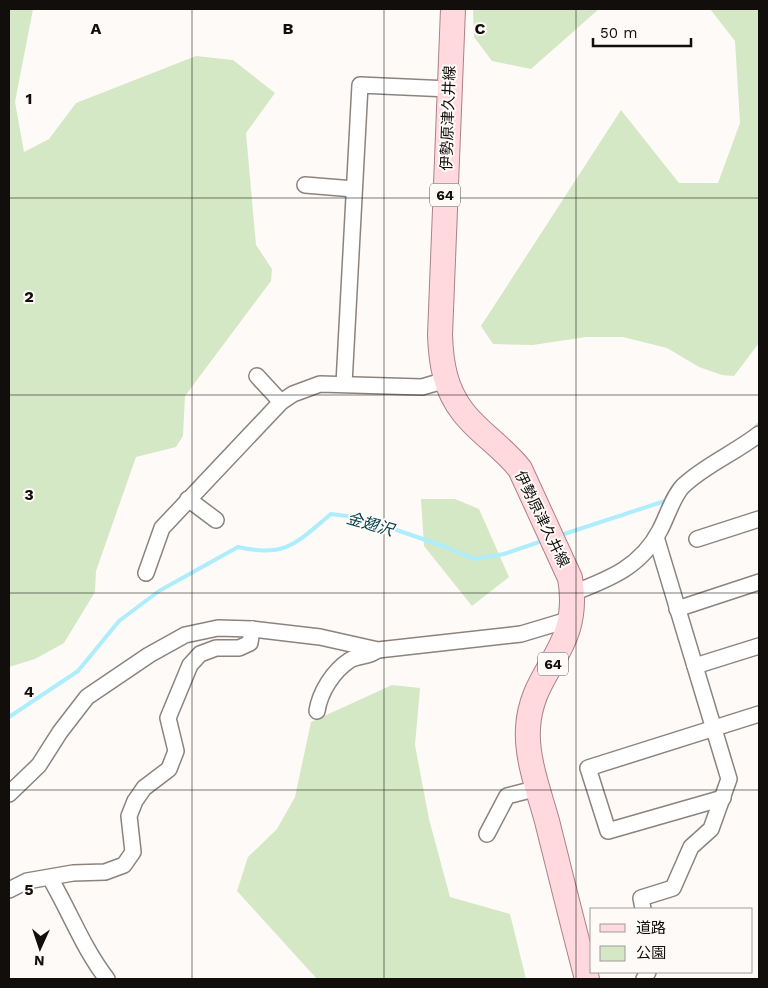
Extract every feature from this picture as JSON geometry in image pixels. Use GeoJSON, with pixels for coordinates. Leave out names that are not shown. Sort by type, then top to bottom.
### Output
{"type":"FeatureCollection","features":[{"type":"Feature","properties":{"kind":"main road","name":"伊勢原津久井線"},"geometry":{"type":"LineString","coordinates":[[454,9],[440,335],[441,361],[446,380],[463,412],[508,454],[520,469],[570,578],[573,594],[571,623],[561,649],[537,691],[528,728],[529,747],[538,788],[587,979]]}},
{"type":"Feature","properties":{"kind":"street"},"geometry":{"type":"LineString","coordinates":[[344,384],[360,85],[450,88]]}},
{"type":"Feature","properties":{"kind":"street"},"geometry":{"type":"LineString","coordinates":[[306,185],[354,189]]}},
{"type":"Feature","properties":{"kind":"street"},"geometry":{"type":"LineString","coordinates":[[257,376],[281,402]]}},
{"type":"Feature","properties":{"kind":"street"},"geometry":{"type":"LineString","coordinates":[[146,573],[162,528],[281,402],[293,394],[320,384],[422,387],[446,380]]}},
{"type":"Feature","properties":{"kind":"street"},"geometry":{"type":"LineString","coordinates":[[573,594],[617,575],[639,560],[656,537],[682,487],[697,475],[741,449],[759,434]]}},
{"type":"Feature","properties":{"kind":"street"},"geometry":{"type":"LineString","coordinates":[[188,499],[216,520]]}},
{"type":"Feature","properties":{"kind":"street"},"geometry":{"type":"LineString","coordinates":[[697,539],[759,519]]}},
{"type":"Feature","properties":{"kind":"street"},"geometry":{"type":"LineString","coordinates":[[643,908],[641,898],[673,888],[691,847],[711,829],[729,779],[656,537]]}},
{"type":"Feature","properties":{"kind":"street"},"geometry":{"type":"LineString","coordinates":[[677,609],[759,582]]}},
{"type":"Feature","properties":{"kind":"street"},"geometry":{"type":"LineString","coordinates":[[9,794],[39,765],[60,732],[87,697],[102,685],[149,655],[185,636],[218,628],[252,629],[320,637],[378,650],[521,634],[561,622],[571,623]]}},
{"type":"Feature","properties":{"kind":"street"},"geometry":{"type":"LineString","coordinates":[[9,890],[26,880],[50,878],[73,873],[105,872],[124,865],[133,852],[129,816],[135,801],[144,788],[169,769],[176,751],[168,718],[190,665],[200,654],[216,648],[239,648],[250,644],[252,629]]}},
{"type":"Feature","properties":{"kind":"street"},"geometry":{"type":"LineString","coordinates":[[695,666],[759,646]]}},
{"type":"Feature","properties":{"kind":"street"},"geometry":{"type":"LineString","coordinates":[[317,712],[319,697],[332,677],[351,659],[369,656],[378,650]]}},
{"type":"Feature","properties":{"kind":"street"},"geometry":{"type":"LineString","coordinates":[[723,798],[608,831],[588,768],[759,714]]}},
{"type":"Feature","properties":{"kind":"street"},"geometry":{"type":"LineString","coordinates":[[487,834],[507,796],[538,788]]}},
{"type":"Feature","properties":{"kind":"street"},"geometry":{"type":"LineString","coordinates":[[50,878],[70,913],[81,939],[107,979]]}},
{"type":"Feature","properties":{"kind":"green space"},"geometry":{"type":"Polygon","coordinates":[[[9,9],[33,9],[15,102],[24,152],[49,139],[76,103],[196,56],[233,60],[275,93],[246,133],[256,245],[272,269],[271,281],[185,396],[183,436],[176,447],[136,457],[96,571],[95,592],[64,643],[35,659],[9,667],[9,9]]]}},
{"type":"Feature","properties":{"kind":"green space"},"geometry":{"type":"Polygon","coordinates":[[[473,9],[599,9],[531,69],[492,61],[474,37],[473,9]]]}},
{"type":"Feature","properties":{"kind":"green space"},"geometry":{"type":"Polygon","coordinates":[[[710,9],[759,9],[759,343],[734,376],[722,375],[699,367],[667,348],[623,337],[586,337],[533,345],[493,344],[481,326],[621,110],[679,183],[718,183],[740,123],[735,41],[710,9]]]}},
{"type":"Feature","properties":{"kind":"green space"},"geometry":{"type":"Polygon","coordinates":[[[421,499],[455,499],[479,509],[509,577],[472,606],[424,546],[421,499]]]}},
{"type":"Feature","properties":{"kind":"green space"},"geometry":{"type":"Polygon","coordinates":[[[392,685],[420,688],[415,745],[429,819],[450,897],[510,914],[526,979],[317,979],[237,891],[248,857],[277,829],[295,797],[311,722],[392,685]]]}},
{"type":"Feature","properties":{"kind":"waterway","name":"金翅沢"},"geometry":{"type":"LineString","coordinates":[[752,431],[759,424]]}},
{"type":"Feature","properties":{"kind":"waterway","name":"金翅沢"},"geometry":{"type":"LineString","coordinates":[[558,536],[668,500]]}},
{"type":"Feature","properties":{"kind":"waterway","name":"金翅沢"},"geometry":{"type":"LineString","coordinates":[[9,717],[78,671],[119,621],[159,591],[238,547],[268,551],[289,545],[299,540],[331,514],[362,518],[443,546],[474,559],[504,554],[545,540]]}}]}
